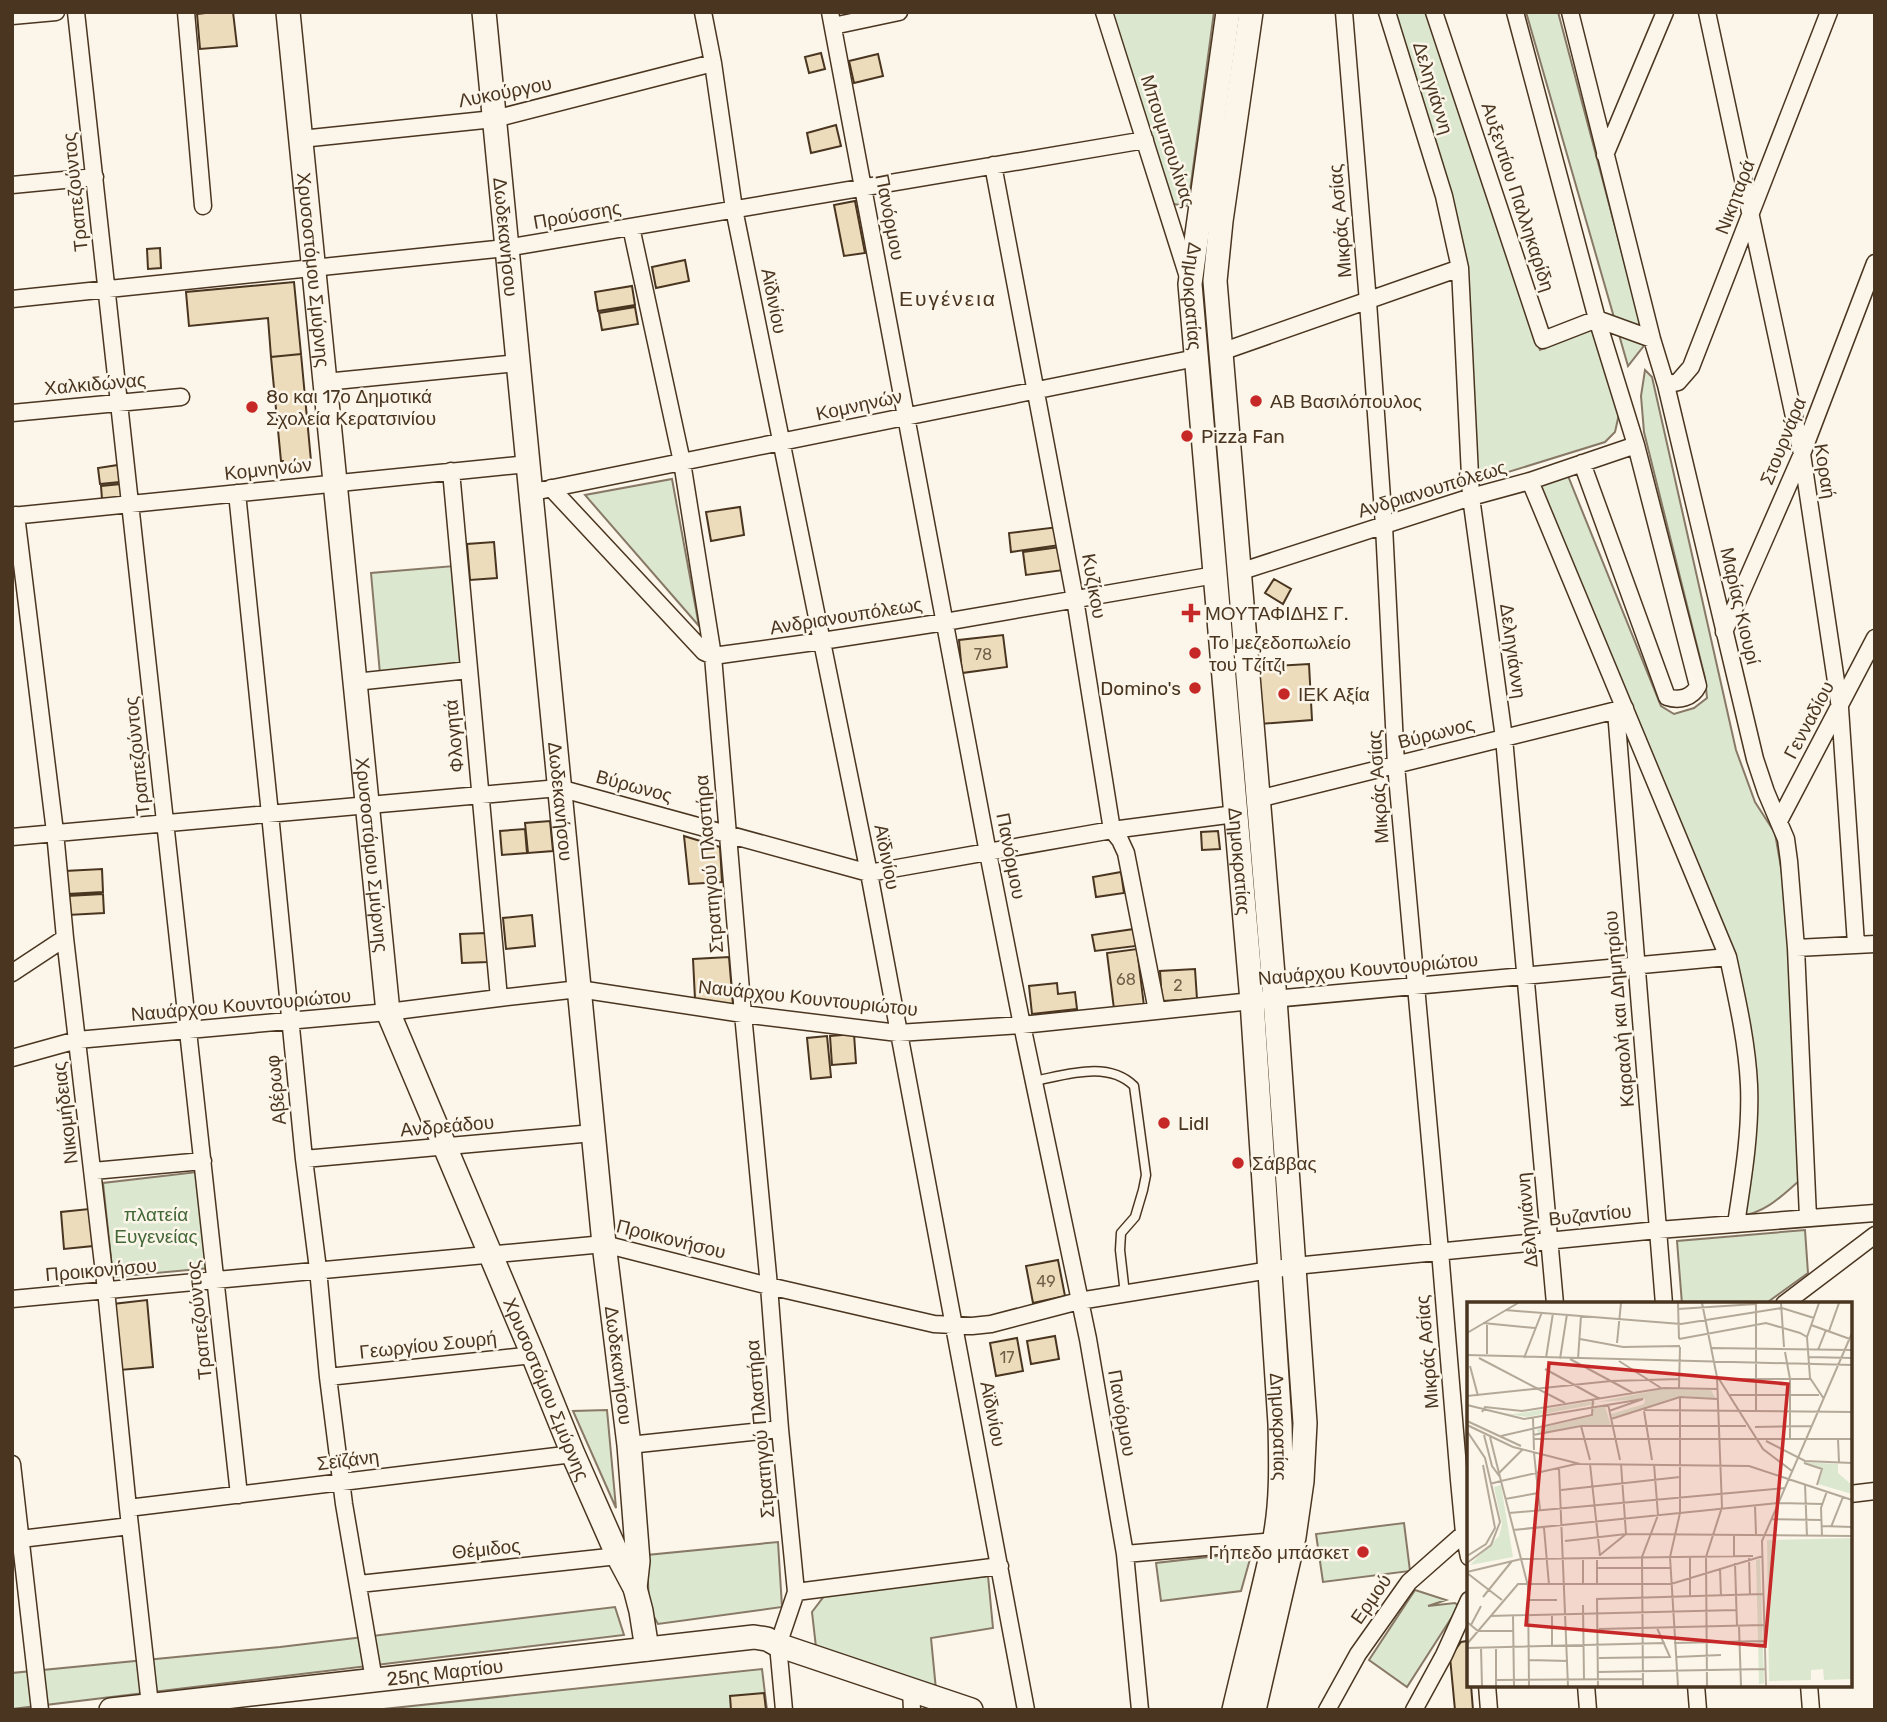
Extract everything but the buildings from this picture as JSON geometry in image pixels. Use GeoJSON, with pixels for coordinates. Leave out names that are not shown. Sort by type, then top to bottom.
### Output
{"type":"FeatureCollection","features":[{"type":"Feature","properties":{"kind":"street"},"geometry":{"type":"LineString","coordinates":[[12,16],[56,12]]}},
{"type":"Feature","properties":{"kind":"street","name":"Τραπεζούντος"},"geometry":{"type":"LineString","coordinates":[[76,12],[239,1495]]}},
{"type":"Feature","properties":{"kind":"street"},"geometry":{"type":"LineString","coordinates":[[186,12],[202,206]]}},
{"type":"Feature","properties":{"kind":"street","name":"Χρυσοστόμου Σμύρνης"},"geometry":{"type":"LineString","coordinates":[[288,12],[388,1012],[573,1454],[635,1588],[647,1649]]}},
{"type":"Feature","properties":{"kind":"street","name":"Δωδεκανήσου"},"geometry":{"type":"LineString","coordinates":[[484,12],[527,464],[541,491],[559,788],[604,1244],[629,1445],[638,1562],[635,1588]]}},
{"type":"Feature","properties":{"kind":"street","name":"Αϊδινίου"},"geometry":{"type":"LineString","coordinates":[[703,12],[734,209],[869,873],[1026,1710]]}},
{"type":"Feature","properties":{"kind":"street"},"geometry":{"type":"LineString","coordinates":[[831,19],[899,12]]}},
{"type":"Feature","properties":{"kind":"street","name":"Μπουμπουλίνας"},"geometry":{"type":"LineString","coordinates":[[1104,12],[1189,284]]}},
{"type":"Feature","properties":{"kind":"street","name":"Δημοκρατίας"},"geometry":{"type":"LineString","coordinates":[[1228,12],[1189,284],[1252,1001],[1280,1424],[1280,1492],[1274,1541],[1234,1710]]}},
{"type":"Feature","properties":{"kind":"street","name":"Δημοκρατίας"},"geometry":{"type":"LineString","coordinates":[[1251,12],[1215,281],[1275,999],[1305,1423],[1302,1481],[1294,1537],[1254,1710]]}},
{"type":"Feature","properties":{"kind":"street","name":"Μικράς Ασίας"},"geometry":{"type":"LineString","coordinates":[[1344,12],[1384,526],[1396,765],[1466,1531]]}},
{"type":"Feature","properties":{"kind":"street","name":"Δεληγιάννη"},"geometry":{"type":"LineString","coordinates":[[1387,12],[1444,196],[1460,268],[1471,497],[1504,738],[1555,1302]]}},
{"type":"Feature","properties":{"kind":"street","name":"Αυξεντίου Παλληκαρίδη"},"geometry":{"type":"LineString","coordinates":[[1434,12],[1543,340],[1597,319]]}},
{"type":"Feature","properties":{"kind":"street"},"geometry":{"type":"LineString","coordinates":[[1515,12],[1597,319],[1636,445],[1698,687],[1696,692],[1676,700],[1667,697],[1581,463]]}},
{"type":"Feature","properties":{"kind":"street","name":"Μαρίας Κιουρί"},"geometry":{"type":"LineString","coordinates":[[1570,12],[1666,385],[1755,759],[1786,839],[1796,948],[1808,1217]]}},
{"type":"Feature","properties":{"kind":"street"},"geometry":{"type":"LineString","coordinates":[[1605,155],[1665,12]]}},
{"type":"Feature","properties":{"kind":"street","name":"Κοραή"},"geometry":{"type":"LineString","coordinates":[[1707,12],[1802,454],[1840,708],[1857,944]]}},
{"type":"Feature","properties":{"kind":"street","name":"Νικηταρά"},"geometry":{"type":"LineString","coordinates":[[1666,385],[1678,382],[1691,367],[1829,12]]}},
{"type":"Feature","properties":{"kind":"street","name":"Πανόρμου"},"geometry":{"type":"LineString","coordinates":[[831,19],[988,853],[1088,1339],[1125,1554],[1140,1710]]}},
{"type":"Feature","properties":{"kind":"street","name":"Λυκούργου"},"geometry":{"type":"LineString","coordinates":[[301,139],[494,119],[713,63]]}},
{"type":"Feature","properties":{"kind":"street","name":"Προύσσης"},"geometry":{"type":"LineString","coordinates":[[12,299],[506,248],[1145,140]]}},
{"type":"Feature","properties":{"kind":"street","name":"Κυζίκου"},"geometry":{"type":"LineString","coordinates":[[993,165],[1075,599],[1112,830],[1126,853],[1157,1011]]}},
{"type":"Feature","properties":{"kind":"street"},"geometry":{"type":"LineString","coordinates":[[12,186],[95,177]]}},
{"type":"Feature","properties":{"kind":"street","name":"Στρατηγού Πλαστήρα"},"geometry":{"type":"LineString","coordinates":[[631,227],[682,462],[713,656],[796,1591],[778,1645],[784,1710]]}},
{"type":"Feature","properties":{"kind":"street","name":"Στουρνάρα"},"geometry":{"type":"LineString","coordinates":[[1724,632],[1802,454],[1875,263]]}},
{"type":"Feature","properties":{"kind":"street"},"geometry":{"type":"LineString","coordinates":[[1221,352],[1460,268]]}},
{"type":"Feature","properties":{"kind":"street"},"geometry":{"type":"LineString","coordinates":[[1597,319],[1652,339]]}},
{"type":"Feature","properties":{"kind":"street","name":"Κομνηνών"},"geometry":{"type":"LineString","coordinates":[[541,491],[1196,358]]}},
{"type":"Feature","properties":{"kind":"street"},"geometry":{"type":"LineString","coordinates":[[325,382],[518,363]]}},
{"type":"Feature","properties":{"kind":"street","name":"Χαλκιδώνας"},"geometry":{"type":"LineString","coordinates":[[12,413],[181,397]]}},
{"type":"Feature","properties":{"kind":"street","name":"Ανδριανουπόλεως"},"geometry":{"type":"LineString","coordinates":[[1239,572],[1636,445]]}},
{"type":"Feature","properties":{"kind":"street","name":"Κομνηνών"},"geometry":{"type":"LineString","coordinates":[[14,516],[527,464]]}},
{"type":"Feature","properties":{"kind":"street","name":"Φλογητά"},"geometry":{"type":"LineString","coordinates":[[451,471],[499,998]]}},
{"type":"Feature","properties":{"kind":"street"},"geometry":{"type":"LineString","coordinates":[[1530,481],[1620,709],[1728,957],[1740,1010],[1749,1084],[1747,1150],[1736,1224]]}},
{"type":"Feature","properties":{"kind":"street"},"geometry":{"type":"LineString","coordinates":[[541,491],[704,652],[713,656]]}},
{"type":"Feature","properties":{"kind":"street","name":"Αβέρωφ"},"geometry":{"type":"LineString","coordinates":[[237,493],[328,1377],[341,1481],[374,1680]]}},
{"type":"Feature","properties":{"kind":"street","name":"Νικομήδειας"},"geometry":{"type":"LineString","coordinates":[[14,516],[55,832],[150,1705]]}},
{"type":"Feature","properties":{"kind":"street","name":"Ανδριανουπόλεως"},"geometry":{"type":"LineString","coordinates":[[713,656],[945,622],[1215,575]]}},
{"type":"Feature","properties":{"kind":"street","name":"Γενναδίου"},"geometry":{"type":"LineString","coordinates":[[1779,821],[1875,638]]}},
{"type":"Feature","properties":{"kind":"street"},"geometry":{"type":"LineString","coordinates":[[355,682],[469,670]]}},
{"type":"Feature","properties":{"kind":"street","name":"Βύρωνος"},"geometry":{"type":"LineString","coordinates":[[1258,799],[1620,709]]}},
{"type":"Feature","properties":{"kind":"street","name":"Καραολή και Δημητρίου"},"geometry":{"type":"LineString","coordinates":[[1620,709],[1664,1302]]}},
{"type":"Feature","properties":{"kind":"street","name":"Βύρωνος"},"geometry":{"type":"LineString","coordinates":[[12,836],[559,788],[869,873],[1112,830],[1235,814]]}},
{"type":"Feature","properties":{"kind":"street"},"geometry":{"type":"LineString","coordinates":[[12,973],[65,938]]}},
{"type":"Feature","properties":{"kind":"street"},"geometry":{"type":"LineString","coordinates":[[1796,948],[1875,944]]}},
{"type":"Feature","properties":{"kind":"street","name":"Ναυάρχου Κουντουριώτου"},"geometry":{"type":"LineString","coordinates":[[12,1058],[77,1040],[388,1012],[579,989],[743,1014],[898,1033],[1022,1025],[1728,957]]}},
{"type":"Feature","properties":{"kind":"street","name":"Ανδρεάδου"},"geometry":{"type":"LineString","coordinates":[[304,1159],[593,1133]]}},
{"type":"Feature","properties":{"kind":"street"},"geometry":{"type":"LineString","coordinates":[[93,1171],[203,1161]]}},
{"type":"Feature","properties":{"kind":"street","name":"Βυζαντίου"},"geometry":{"type":"LineString","coordinates":[[1269,1270],[1550,1240],[1875,1213]]}},
{"type":"Feature","properties":{"kind":"street"},"geometry":{"type":"LineString","coordinates":[[1787,1302],[1875,1234]]}},
{"type":"Feature","properties":{"kind":"street","name":"Προικονήσου"},"geometry":{"type":"LineString","coordinates":[[12,1300],[604,1244],[769,1286],[934,1324],[955,1326],[991,1324],[1079,1301],[1269,1270]]}},
{"type":"Feature","properties":{"kind":"street","name":"Γεωργίου Σουρή"},"geometry":{"type":"LineString","coordinates":[[328,1377],[533,1355]]}},
{"type":"Feature","properties":{"kind":"street"},"geometry":{"type":"LineString","coordinates":[[629,1445],[780,1429]]}},
{"type":"Feature","properties":{"kind":"street","name":"Σεϊζάνη"},"geometry":{"type":"LineString","coordinates":[[128,1508],[573,1454]]}},
{"type":"Feature","properties":{"kind":"street"},"geometry":{"type":"LineString","coordinates":[[12,1464],[17,1540],[40,1710]]}},
{"type":"Feature","properties":{"kind":"street"},"geometry":{"type":"LineString","coordinates":[[1852,1493],[1875,1491]]}},
{"type":"Feature","properties":{"kind":"street"},"geometry":{"type":"LineString","coordinates":[[17,1540],[130,1526]]}},
{"type":"Feature","properties":{"kind":"street","name":"Ερμού"},"geometry":{"type":"LineString","coordinates":[[1327,1710],[1358,1654],[1409,1581],[1466,1531]]}},
{"type":"Feature","properties":{"kind":"street"},"geometry":{"type":"LineString","coordinates":[[1125,1554],[1274,1541]]}},
{"type":"Feature","properties":{"kind":"street","name":"Θέμιδος"},"geometry":{"type":"LineString","coordinates":[[359,1584],[618,1556]]}},
{"type":"Feature","properties":{"kind":"street"},"geometry":{"type":"LineString","coordinates":[[796,1591],[1000,1566]]}},
{"type":"Feature","properties":{"kind":"street"},"geometry":{"type":"LineString","coordinates":[[1414,1710],[1444,1655],[1467,1604]]}},
{"type":"Feature","properties":{"kind":"street","name":"25ης Μαρτίου"},"geometry":{"type":"LineString","coordinates":[[111,1710],[754,1637],[767,1639],[912,1700],[971,1710]]}},
{"type":"Feature","properties":{"kind":"street"},"geometry":{"type":"LineString","coordinates":[[1487,1687],[1489,1710]]}},
{"type":"Feature","properties":{"kind":"street"},"geometry":{"type":"LineString","coordinates":[[1586,1687],[1588,1710]]}},
{"type":"Feature","properties":{"kind":"street"},"geometry":{"type":"LineString","coordinates":[[1696,1687],[1698,1710]]}},
{"type":"Feature","properties":{"kind":"street"},"geometry":{"type":"LineString","coordinates":[[1809,1687],[1811,1710]]}},
{"type":"Feature","properties":{"kind":"lane"},"geometry":{"type":"LineString","coordinates":[[1034,1081],[1094,1070],[1126,1078],[1134,1086],[1146,1175],[1135,1217],[1121,1233],[1120,1250],[1125,1294]]}},
{"type":"Feature","properties":{"kind":"green space"},"geometry":{"type":"Polygon","coordinates":[[[1109,12],[1214,12],[1188,206],[1173,204],[1109,12]]]}},
{"type":"Feature","properties":{"kind":"green space"},"geometry":{"type":"Polygon","coordinates":[[[1390,12],[1429,12],[1540,350],[1591,327],[1619,414],[1615,432],[1605,442],[1476,482],[1467,268],[1390,12]]]}},
{"type":"Feature","properties":{"kind":"green space"},"geometry":{"type":"Polygon","coordinates":[[[1526,12],[1558,12],[1646,343],[1628,366],[1526,12]]]}},
{"type":"Feature","properties":{"kind":"green space"},"geometry":{"type":"Polygon","coordinates":[[[1645,370],[1652,377],[1736,750],[1755,802],[1775,833],[1787,903],[1800,1180],[1765,1208],[1748,1215],[1739,1216],[1749,1140],[1736,979],[1536,486],[1568,476],[1661,706],[1674,714],[1694,708],[1707,698],[1705,678],[1644,432],[1641,396],[1645,370]]]}},
{"type":"Feature","properties":{"kind":"green space"},"geometry":{"type":"Polygon","coordinates":[[[672,479],[699,626],[585,495],[672,479]]]}},
{"type":"Feature","properties":{"kind":"green space"},"geometry":{"type":"Polygon","coordinates":[[[454,566],[462,667],[380,674],[371,573],[454,566]]]}},
{"type":"Feature","properties":{"kind":"green space","name":"πλατεία Ευγενείας"},"geometry":{"type":"Polygon","coordinates":[[[197,1172],[210,1268],[113,1277],[103,1183],[197,1172]]]}},
{"type":"Feature","properties":{"kind":"green space"},"geometry":{"type":"Polygon","coordinates":[[[1805,1230],[1808,1273],[1768,1302],[1682,1302],[1677,1241],[1805,1230]]]}},
{"type":"Feature","properties":{"kind":"green space"},"geometry":{"type":"Polygon","coordinates":[[[607,1410],[616,1508],[573,1411],[607,1410]]]}},
{"type":"Feature","properties":{"kind":"green space","name":"Γήπεδο μπάσκετ"},"geometry":{"type":"Polygon","coordinates":[[[1404,1523],[1410,1571],[1323,1582],[1316,1534],[1404,1523]]]}},
{"type":"Feature","properties":{"kind":"green space"},"geometry":{"type":"Polygon","coordinates":[[[778,1542],[782,1607],[658,1624],[649,1608],[647,1555],[778,1542]]]}},
{"type":"Feature","properties":{"kind":"green space"},"geometry":{"type":"Polygon","coordinates":[[[1252,1552],[1241,1591],[1161,1601],[1156,1563],[1252,1552]]]}},
{"type":"Feature","properties":{"kind":"green space"},"geometry":{"type":"Polygon","coordinates":[[[988,1576],[993,1628],[931,1638],[937,1700],[817,1656],[812,1612],[825,1595],[988,1576]]]}},
{"type":"Feature","properties":{"kind":"green space"},"geometry":{"type":"Polygon","coordinates":[[[1415,1590],[1446,1600],[1428,1606],[1455,1603],[1459,1606],[1407,1687],[1369,1660],[1415,1590]]]}},
{"type":"Feature","properties":{"kind":"green space"},"geometry":{"type":"Polygon","coordinates":[[[615,1607],[624,1635],[12,1709],[12,1673],[280,1647],[615,1607]]]}},
{"type":"Feature","properties":{"kind":"green space"},"geometry":{"type":"Polygon","coordinates":[[[762,1669],[767,1710],[374,1710],[762,1669]]]}},
{"type":"Feature","properties":{"kind":"place","name":"ΑΒ Βασιλόπουλος"},"geometry":{"type":"Point","coordinates":[1256,401]}},
{"type":"Feature","properties":{"kind":"place","name":"8ο και 17ο Δημοτικά Σχολεία Κερατσινίου"},"geometry":{"type":"Point","coordinates":[252,407]}},
{"type":"Feature","properties":{"kind":"place","name":"Pizza Fan"},"geometry":{"type":"Point","coordinates":[1187,436]}},
{"type":"Feature","properties":{"kind":"place","name":"ΜΟΥΤΑΦΙΔΗΣ Γ."},"geometry":{"type":"Point","coordinates":[1191,613]}},
{"type":"Feature","properties":{"kind":"place","name":"Το μεζεδοπωλείο του Τζίτζι"},"geometry":{"type":"Point","coordinates":[1195,653]}},
{"type":"Feature","properties":{"kind":"place","name":"Domino's"},"geometry":{"type":"Point","coordinates":[1195,688]}},
{"type":"Feature","properties":{"kind":"place","name":"ΙΕΚ Αξία"},"geometry":{"type":"Point","coordinates":[1284,694]}},
{"type":"Feature","properties":{"kind":"place","name":"Lidl"},"geometry":{"type":"Point","coordinates":[1164,1123]}},
{"type":"Feature","properties":{"kind":"place","name":"Σάββας"},"geometry":{"type":"Point","coordinates":[1238,1163]}},
{"type":"Feature","properties":{"kind":"place","name":"Γήπεδο μπάσκετ"},"geometry":{"type":"Point","coordinates":[1363,1552]}},
{"type":"Feature","properties":{"kind":"district","name":"Ευγένεια"},"geometry":{"type":"Point","coordinates":[948,298]}}]}
